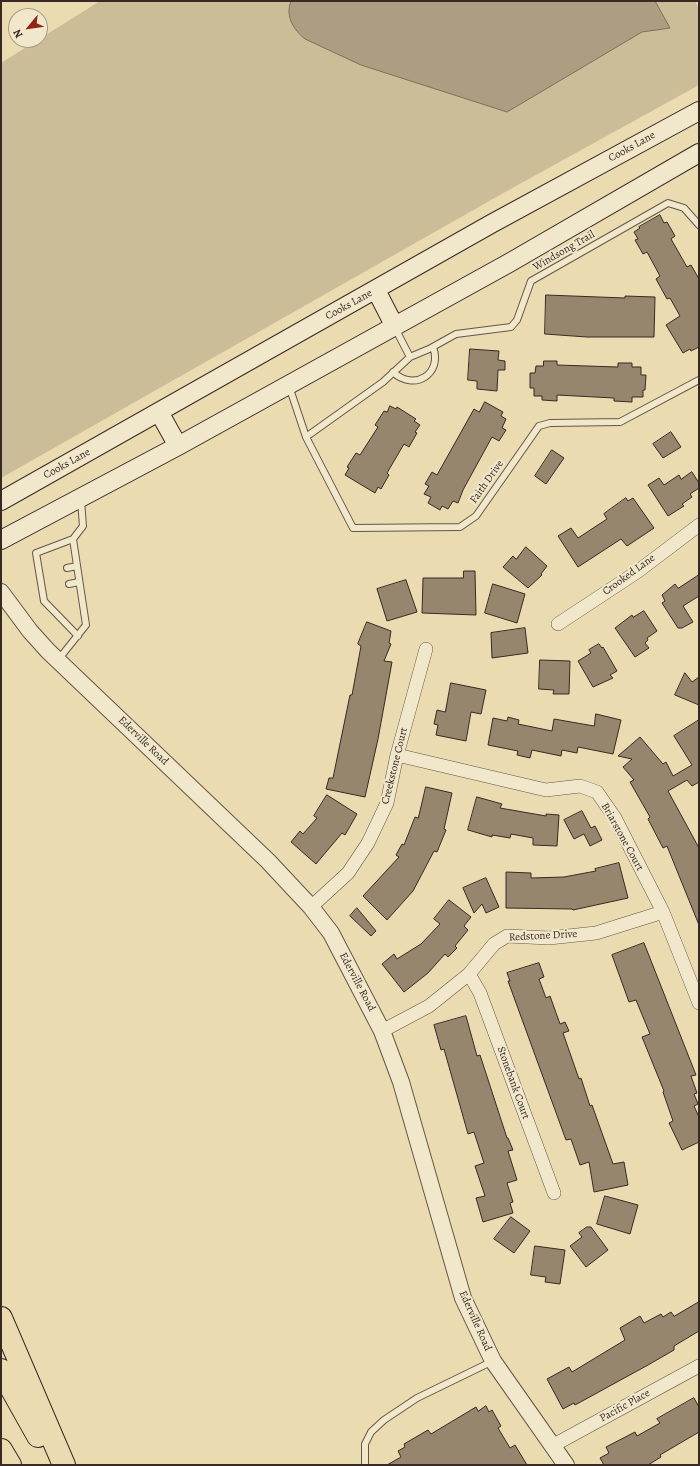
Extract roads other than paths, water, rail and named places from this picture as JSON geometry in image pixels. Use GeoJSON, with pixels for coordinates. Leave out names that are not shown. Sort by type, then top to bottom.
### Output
{"type":"FeatureCollection","features":[{"type":"Feature","properties":{"kind":"highway"},"geometry":{"type":"LineString","coordinates":[[1,1318],[64,1465]]}},
{"type":"Feature","properties":{"kind":"highway"},"geometry":{"type":"LineString","coordinates":[[1,1370],[54,1465]]}},
{"type":"Feature","properties":{"kind":"highway"},"geometry":{"type":"LineString","coordinates":[[1,1450],[10,1465]]}},
{"type":"Feature","properties":{"kind":"main road","name":"Cooks Lane"},"geometry":{"type":"LineString","coordinates":[[1,501],[491,224],[699,111]]}},
{"type":"Feature","properties":{"kind":"main road"},"geometry":{"type":"LineString","coordinates":[[1,540],[178,446],[509,263],[699,153]]}},
{"type":"Feature","properties":{"kind":"main road"},"geometry":{"type":"LineString","coordinates":[[376,290],[395,326]]}},
{"type":"Feature","properties":{"kind":"main road"},"geometry":{"type":"LineString","coordinates":[[159,412],[178,446]]}},
{"type":"Feature","properties":{"kind":"street","name":"Crooked Lane"},"geometry":{"type":"LineString","coordinates":[[558,624],[636,572],[699,525]]}},
{"type":"Feature","properties":{"kind":"street","name":"Ederville Road"},"geometry":{"type":"LineString","coordinates":[[1,592],[30,631],[58,660],[268,861],[311,907],[331,933],[382,1031],[401,1082],[463,1298],[493,1361],[566,1465]]}},
{"type":"Feature","properties":{"kind":"street","name":"Creekstone Court"},"geometry":{"type":"LineString","coordinates":[[311,907],[348,872],[368,843],[387,803],[397,755],[426,649]]}},
{"type":"Feature","properties":{"kind":"street","name":"Briarstone Court"},"geometry":{"type":"LineString","coordinates":[[397,755],[546,790],[580,786],[597,792],[615,818],[663,912],[699,1003]]}},
{"type":"Feature","properties":{"kind":"street","name":"Redstone Drive"},"geometry":{"type":"LineString","coordinates":[[382,1031],[429,1006],[469,974],[494,944],[507,936],[549,938],[596,933],[663,912]]}},
{"type":"Feature","properties":{"kind":"street","name":"Stonebank Court"},"geometry":{"type":"LineString","coordinates":[[469,974],[480,993],[554,1193]]}},
{"type":"Feature","properties":{"kind":"street","name":"Pacific Place"},"geometry":{"type":"LineString","coordinates":[[552,1446],[699,1366]]}},
{"type":"Feature","properties":{"kind":"lane","name":"Windsong Trail"},"geometry":{"type":"LineString","coordinates":[[306,437],[383,382],[410,357],[433,347],[456,334],[511,327],[517,320],[531,281],[668,204],[684,208],[699,224]]}},
{"type":"Feature","properties":{"kind":"lane"},"geometry":{"type":"LineString","coordinates":[[395,326],[410,357]]}},
{"type":"Feature","properties":{"kind":"lane"},"geometry":{"type":"LineString","coordinates":[[394,372],[404,380],[410,381],[422,379],[428,375],[434,365],[436,359],[433,347]]}},
{"type":"Feature","properties":{"kind":"lane","name":"Faith Drive"},"geometry":{"type":"LineString","coordinates":[[288,384],[306,437],[353,528],[460,527],[476,516],[539,426],[550,423],[620,422],[699,380]]}},
{"type":"Feature","properties":{"kind":"lane"},"geometry":{"type":"LineString","coordinates":[[78,636],[44,601],[44,588],[36,553],[72,539],[83,526],[80,497]]}},
{"type":"Feature","properties":{"kind":"lane"},"geometry":{"type":"LineString","coordinates":[[58,660],[86,625],[72,539]]}},
{"type":"Feature","properties":{"kind":"lane"},"geometry":{"type":"LineString","coordinates":[[67,568],[77,566]]}},
{"type":"Feature","properties":{"kind":"lane"},"geometry":{"type":"LineString","coordinates":[[69,584],[79,582]]}},
{"type":"Feature","properties":{"kind":"lane"},"geometry":{"type":"LineString","coordinates":[[365,1465],[365,1444],[370,1432],[384,1420],[417,1398],[493,1361]]}}]}
